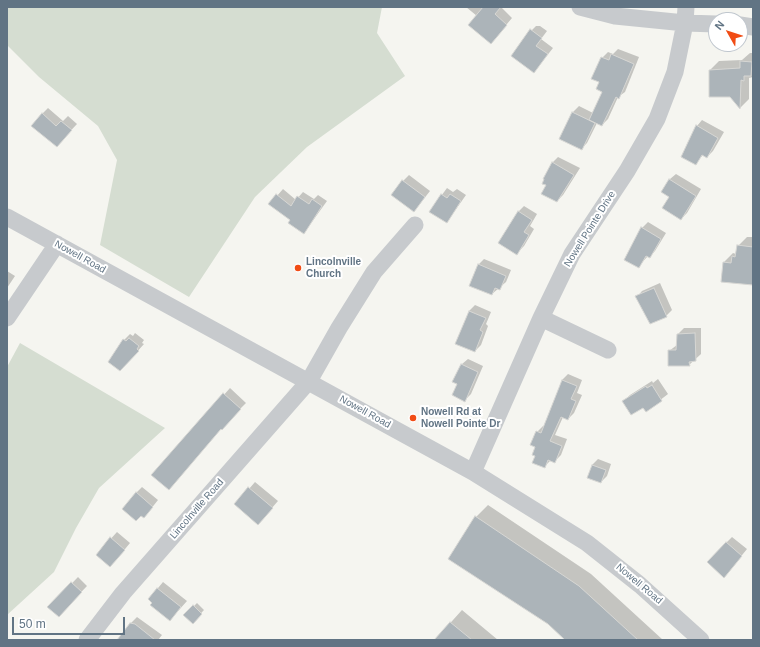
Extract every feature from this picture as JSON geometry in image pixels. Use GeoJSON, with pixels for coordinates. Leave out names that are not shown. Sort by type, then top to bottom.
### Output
{"type":"FeatureCollection","features":[{"type":"Feature","properties":{"kind":"street"},"geometry":{"type":"LineString","coordinates":[[580,7],[615,16],[685,15],[708,22]]}},
{"type":"Feature","properties":{"kind":"street","name":"Nowell Pointe Drive"},"geometry":{"type":"LineString","coordinates":[[473,472],[572,254],[627,171],[657,119],[675,72],[685,15]]}},
{"type":"Feature","properties":{"kind":"street","name":"Nowell Road"},"geometry":{"type":"LineString","coordinates":[[7,217],[473,472],[587,543],[640,585],[701,640]]}},
{"type":"Feature","properties":{"kind":"street","name":"Lincolnville Road"},"geometry":{"type":"LineString","coordinates":[[87,640],[123,593],[309,381],[339,328],[374,272],[414,225]]}},
{"type":"Feature","properties":{"kind":"street"},"geometry":{"type":"LineString","coordinates":[[7,318],[56,244]]}},
{"type":"Feature","properties":{"kind":"street"},"geometry":{"type":"LineString","coordinates":[[542,318],[608,350]]}},
{"type":"Feature","properties":{"kind":"shaded area"},"geometry":{"type":"Polygon","coordinates":[[[7,7],[382,7],[377,33],[405,76],[307,147],[255,197],[189,297],[100,245],[117,160],[98,126],[39,77],[7,45],[7,7]]]}},
{"type":"Feature","properties":{"kind":"shaded area"},"geometry":{"type":"Polygon","coordinates":[[[20,343],[165,428],[99,488],[76,528],[54,572],[7,615],[7,367],[20,343]]]}},
{"type":"Feature","properties":{"kind":"building"},"geometry":{"type":"Polygon","coordinates":[[[483,7],[501,7],[495,14],[507,25],[491,44],[468,25],[483,7]]]}},
{"type":"Feature","properties":{"kind":"building"},"geometry":{"type":"Polygon","coordinates":[[[530,29],[542,38],[536,46],[548,54],[534,73],[511,56],[530,29]]]}},
{"type":"Feature","properties":{"kind":"building"},"geometry":{"type":"Polygon","coordinates":[[[611,54],[634,64],[619,99],[616,97],[602,126],[589,120],[602,92],[596,89],[599,82],[591,79],[601,57],[609,60],[611,54]]]}},
{"type":"Feature","properties":{"kind":"building"},"geometry":{"type":"Polygon","coordinates":[[[740,61],[752,62],[751,76],[744,76],[744,81],[741,80],[740,109],[730,97],[709,97],[709,70],[740,68],[740,61]]]}},
{"type":"Feature","properties":{"kind":"building"},"geometry":{"type":"Polygon","coordinates":[[[572,112],[595,123],[582,150],[559,139],[572,112]]]}},
{"type":"Feature","properties":{"kind":"building"},"geometry":{"type":"Polygon","coordinates":[[[42,113],[56,126],[61,121],[72,130],[57,147],[31,126],[42,113]]]}},
{"type":"Feature","properties":{"kind":"building"},"geometry":{"type":"Polygon","coordinates":[[[696,125],[718,138],[707,158],[702,155],[696,165],[681,157],[696,125]]]}},
{"type":"Feature","properties":{"kind":"building"},"geometry":{"type":"Polygon","coordinates":[[[552,162],[574,175],[557,202],[541,194],[546,185],[542,184],[543,179],[552,162]]]}},
{"type":"Feature","properties":{"kind":"building"},"geometry":{"type":"Polygon","coordinates":[[[669,179],[696,196],[681,220],[662,208],[669,197],[661,192],[669,179]]]}},
{"type":"Feature","properties":{"kind":"building"},"geometry":{"type":"Polygon","coordinates":[[[402,180],[425,197],[414,212],[391,195],[402,180]]]}},
{"type":"Feature","properties":{"kind":"building"},"geometry":{"type":"Polygon","coordinates":[[[276,194],[291,206],[297,196],[309,204],[312,199],[322,206],[304,234],[288,223],[290,220],[268,204],[276,194]]]}},
{"type":"Feature","properties":{"kind":"building"},"geometry":{"type":"Polygon","coordinates":[[[441,194],[447,198],[450,194],[461,201],[447,223],[429,212],[441,194]]]}},
{"type":"Feature","properties":{"kind":"building"},"geometry":{"type":"Polygon","coordinates":[[[518,211],[532,220],[524,232],[529,235],[517,255],[498,243],[518,211]]]}},
{"type":"Feature","properties":{"kind":"building"},"geometry":{"type":"Polygon","coordinates":[[[641,227],[661,239],[650,258],[646,256],[639,268],[624,260],[641,227]]]}},
{"type":"Feature","properties":{"kind":"building"},"geometry":{"type":"Polygon","coordinates":[[[737,245],[753,247],[753,285],[721,282],[723,262],[731,263],[732,256],[735,257],[737,245]]]}},
{"type":"Feature","properties":{"kind":"building"},"geometry":{"type":"Polygon","coordinates":[[[478,264],[506,276],[500,290],[495,288],[492,295],[469,286],[478,264]]]}},
{"type":"Feature","properties":{"kind":"building"},"geometry":{"type":"Polygon","coordinates":[[[654,288],[667,317],[650,324],[635,296],[654,288]]]}},
{"type":"Feature","properties":{"kind":"building"},"geometry":{"type":"Polygon","coordinates":[[[469,311],[486,318],[480,330],[483,332],[475,352],[455,344],[469,311]]]}},
{"type":"Feature","properties":{"kind":"building"},"geometry":{"type":"Polygon","coordinates":[[[695,333],[696,361],[689,362],[690,366],[668,366],[668,350],[676,350],[677,334],[695,333]]]}},
{"type":"Feature","properties":{"kind":"building"},"geometry":{"type":"Polygon","coordinates":[[[129,338],[139,346],[137,349],[139,351],[120,371],[108,362],[123,339],[126,341],[129,338]]]}},
{"type":"Feature","properties":{"kind":"building"},"geometry":{"type":"Polygon","coordinates":[[[461,364],[478,372],[465,402],[452,395],[457,384],[452,382],[461,364]]]}},
{"type":"Feature","properties":{"kind":"building"},"geometry":{"type":"Polygon","coordinates":[[[562,380],[577,386],[571,399],[576,401],[568,420],[561,417],[550,441],[562,446],[555,463],[548,460],[545,468],[532,463],[535,456],[532,455],[535,447],[530,445],[536,431],[541,433],[562,380]]]}},
{"type":"Feature","properties":{"kind":"building"},"geometry":{"type":"Polygon","coordinates":[[[652,385],[662,401],[646,412],[643,408],[631,415],[622,401],[646,386],[647,388],[652,385]]]}},
{"type":"Feature","properties":{"kind":"building"},"geometry":{"type":"Polygon","coordinates":[[[223,393],[241,409],[222,430],[221,429],[169,490],[151,475],[223,393]]]}},
{"type":"Feature","properties":{"kind":"building"},"geometry":{"type":"Polygon","coordinates":[[[592,465],[606,470],[601,483],[587,478],[592,465]]]}},
{"type":"Feature","properties":{"kind":"building"},"geometry":{"type":"Polygon","coordinates":[[[248,487],[273,508],[258,525],[234,504],[248,487]]]}},
{"type":"Feature","properties":{"kind":"building"},"geometry":{"type":"Polygon","coordinates":[[[136,492],[153,507],[144,518],[141,516],[136,521],[122,509],[136,492]]]}},
{"type":"Feature","properties":{"kind":"building"},"geometry":{"type":"Polygon","coordinates":[[[475,516],[579,586],[638,640],[565,640],[548,624],[448,559],[475,516]]]}},
{"type":"Feature","properties":{"kind":"building"},"geometry":{"type":"Polygon","coordinates":[[[110,537],[125,550],[110,567],[96,555],[110,537]]]}},
{"type":"Feature","properties":{"kind":"building"},"geometry":{"type":"Polygon","coordinates":[[[726,542],[742,556],[724,578],[707,562],[726,542]]]}},
{"type":"Feature","properties":{"kind":"building"},"geometry":{"type":"Polygon","coordinates":[[[71,582],[82,592],[59,617],[47,607],[71,582]]]}},
{"type":"Feature","properties":{"kind":"building"},"geometry":{"type":"Polygon","coordinates":[[[157,588],[181,607],[170,621],[150,605],[152,603],[148,599],[157,588]]]}},
{"type":"Feature","properties":{"kind":"building"},"geometry":{"type":"Polygon","coordinates":[[[193,605],[202,614],[193,624],[183,615],[193,605]]]}},
{"type":"Feature","properties":{"kind":"building"},"geometry":{"type":"Polygon","coordinates":[[[450,622],[472,640],[434,640],[450,622]]]}},
{"type":"Feature","properties":{"kind":"building"},"geometry":{"type":"Polygon","coordinates":[[[130,623],[135,624],[155,640],[117,640],[130,623]]]}},
{"type":"Feature","properties":{"kind":"place","name":"Lincolnville Church"},"geometry":{"type":"Point","coordinates":[298,268]}},
{"type":"Feature","properties":{"kind":"place","name":"Nowell Rd at Nowell Pointe Dr"},"geometry":{"type":"Point","coordinates":[413,418]}}]}
